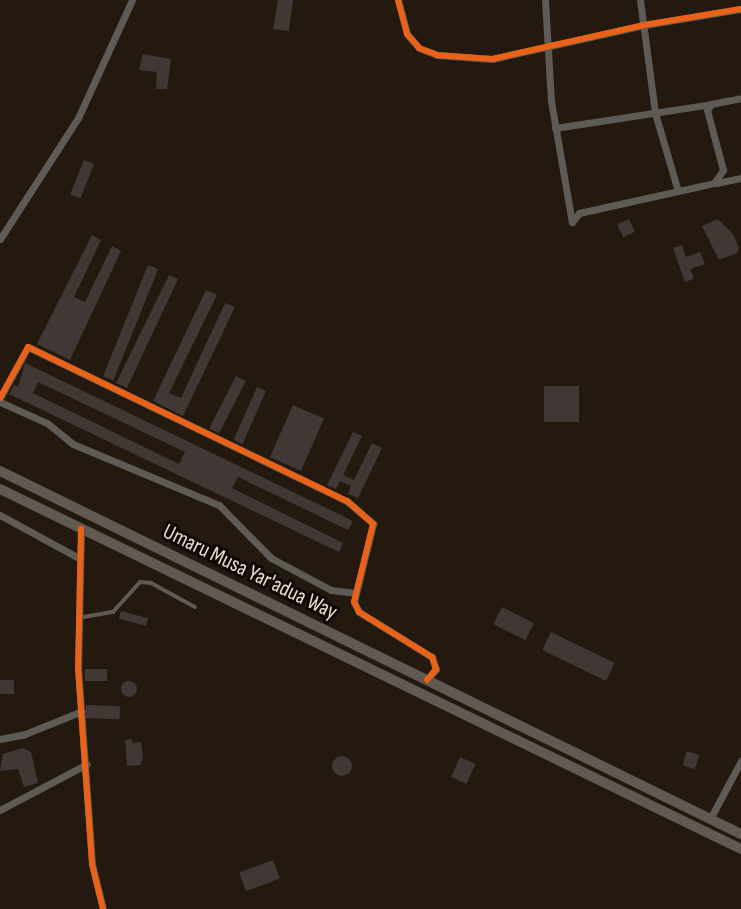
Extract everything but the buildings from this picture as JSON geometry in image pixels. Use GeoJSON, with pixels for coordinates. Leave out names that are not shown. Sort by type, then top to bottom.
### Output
{"type":"FeatureCollection","features":[{"type":"Feature","properties":{"kind":"main road","name":"Umaru Musa Yar'adua Way"},"geometry":{"type":"LineString","coordinates":[[0,471],[741,834]]}},
{"type":"Feature","properties":{"kind":"main road","name":"Umaru Musa Yar'adua Way"},"geometry":{"type":"LineString","coordinates":[[0,489],[741,849]]}},
{"type":"Feature","properties":{"kind":"street"},"geometry":{"type":"LineString","coordinates":[[0,239],[78,118],[132,0]]}},
{"type":"Feature","properties":{"kind":"street"},"geometry":{"type":"LineString","coordinates":[[398,0],[407,34],[419,48],[437,55],[492,59],[644,25],[741,9]]}},
{"type":"Feature","properties":{"kind":"street"},"geometry":{"type":"LineString","coordinates":[[545,0],[555,128],[572,222],[579,213],[741,178]]}},
{"type":"Feature","properties":{"kind":"street"},"geometry":{"type":"LineString","coordinates":[[640,0],[655,113],[678,191]]}},
{"type":"Feature","properties":{"kind":"street"},"geometry":{"type":"LineString","coordinates":[[555,128],[741,98]]}},
{"type":"Feature","properties":{"kind":"street"},"geometry":{"type":"LineString","coordinates":[[711,104],[707,110],[723,170],[714,183]]}},
{"type":"Feature","properties":{"kind":"street"},"geometry":{"type":"LineString","coordinates":[[0,398],[28,347],[347,501],[373,524],[354,593],[359,612],[432,657],[436,669],[427,680]]}},
{"type":"Feature","properties":{"kind":"street"},"geometry":{"type":"LineString","coordinates":[[0,402],[47,423],[73,444],[219,505],[271,558],[331,590],[354,593]]}},
{"type":"Feature","properties":{"kind":"street"},"geometry":{"type":"LineString","coordinates":[[0,515],[79,558]]}},
{"type":"Feature","properties":{"kind":"street"},"geometry":{"type":"LineString","coordinates":[[81,529],[78,618],[82,711],[92,864],[102,909]]}},
{"type":"Feature","properties":{"kind":"street"},"geometry":{"type":"LineString","coordinates":[[0,739],[34,731],[82,711]]}},
{"type":"Feature","properties":{"kind":"street"},"geometry":{"type":"LineString","coordinates":[[710,819],[741,761]]}},
{"type":"Feature","properties":{"kind":"street"},"geometry":{"type":"LineString","coordinates":[[0,810],[87,764]]}},
{"type":"Feature","properties":{"kind":"lane"},"geometry":{"type":"LineString","coordinates":[[78,618],[114,612],[140,582],[151,583],[195,607]]}},
{"type":"Feature","properties":{"kind":"cycle path"},"geometry":{"type":"LineString","coordinates":[[398,0],[407,34],[419,48],[437,55],[492,59],[644,25],[741,9]]}},
{"type":"Feature","properties":{"kind":"cycle path"},"geometry":{"type":"LineString","coordinates":[[0,398],[28,347],[347,501],[373,524],[354,602],[359,612],[432,657],[436,669],[427,680]]}},
{"type":"Feature","properties":{"kind":"cycle path"},"geometry":{"type":"LineString","coordinates":[[81,529],[78,668],[92,864],[103,909]]}}]}
